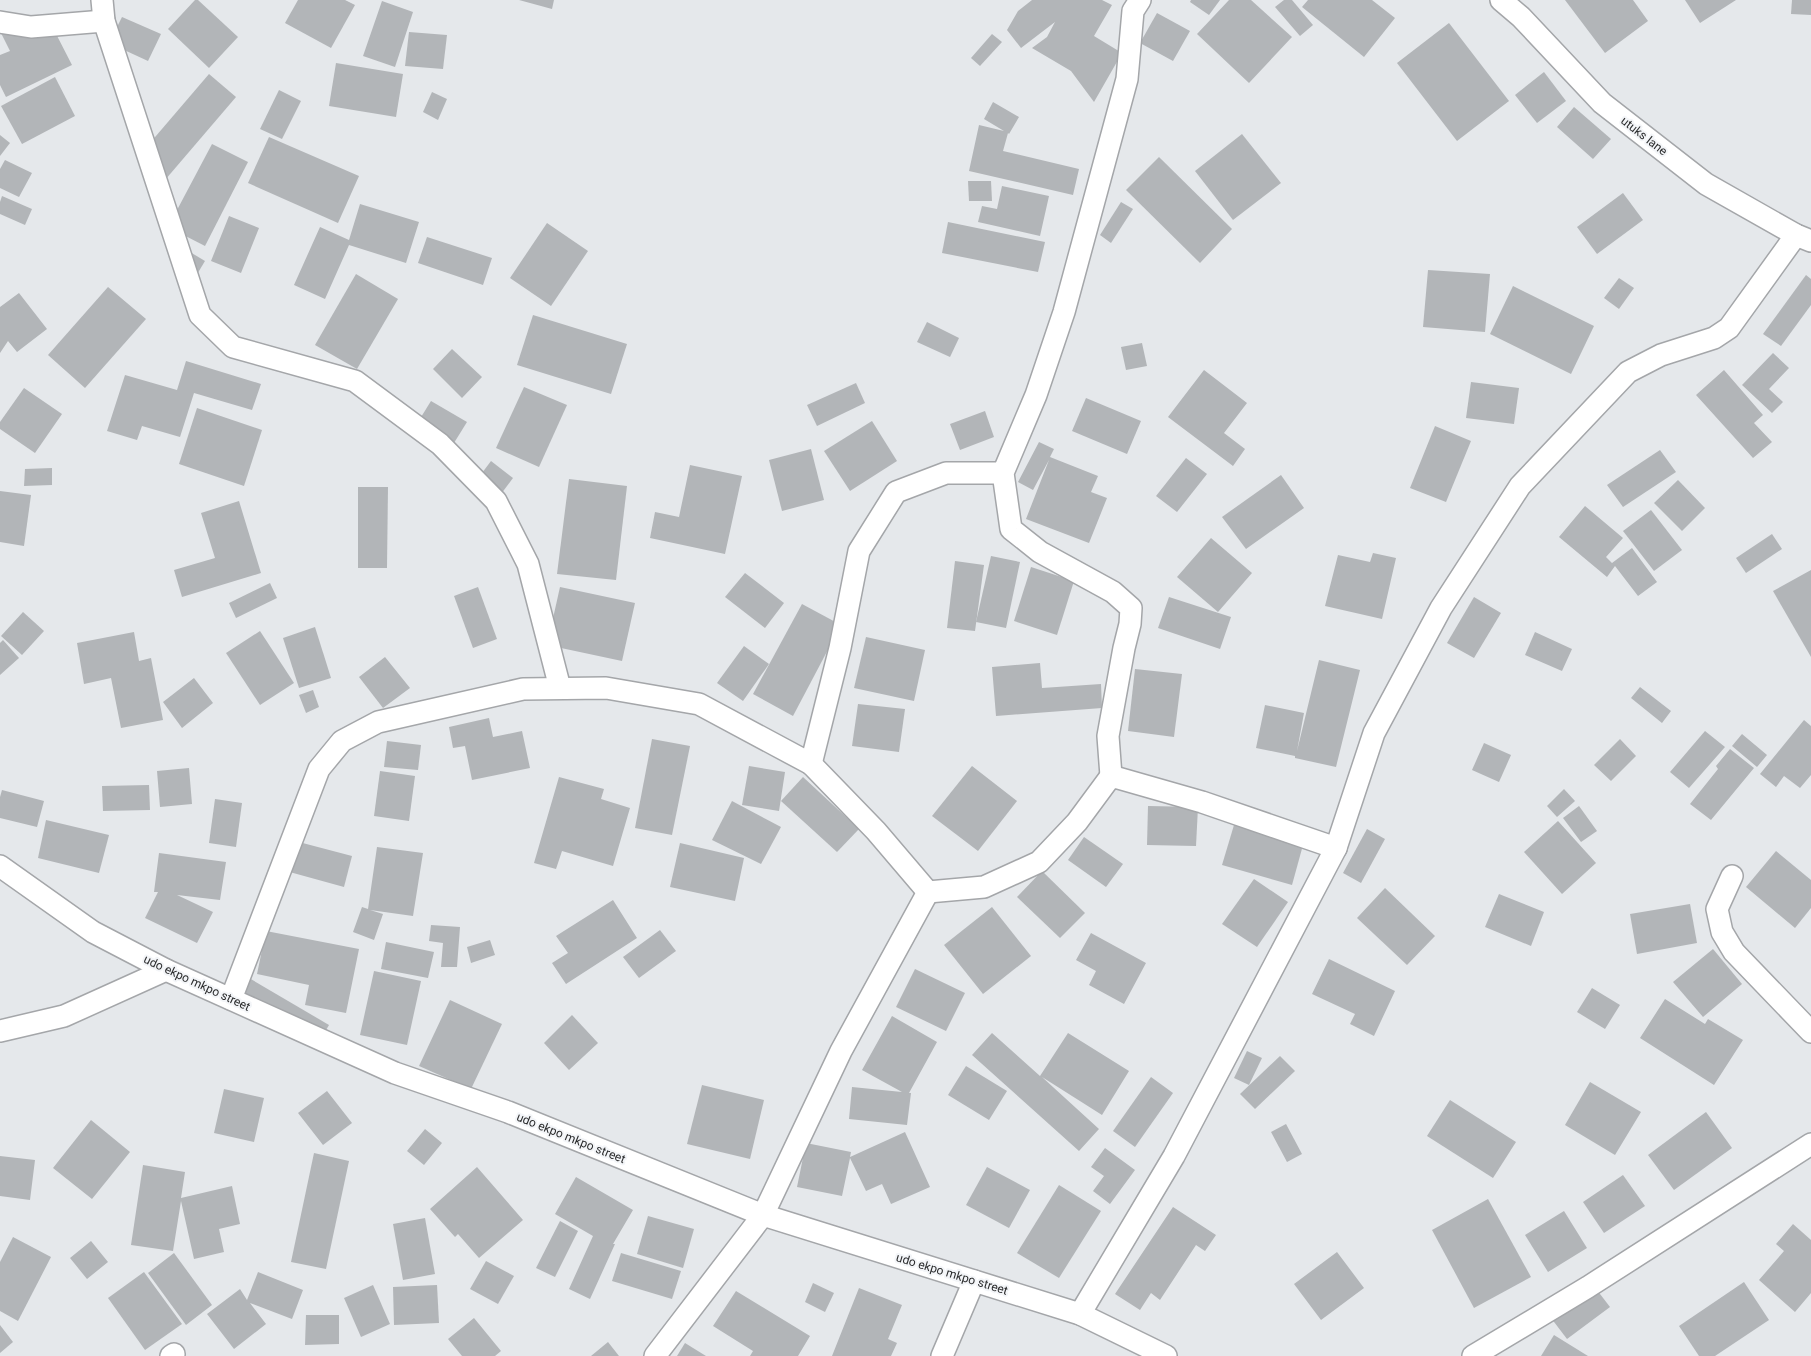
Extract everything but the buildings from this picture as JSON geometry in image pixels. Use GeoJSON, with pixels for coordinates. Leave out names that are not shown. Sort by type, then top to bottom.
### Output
{"type":"FeatureCollection","features":[{"type":"Feature","properties":{"kind":"street"},"geometry":{"type":"LineString","coordinates":[[102,0],[104,21],[200,315],[233,348],[355,381],[440,444],[496,501],[528,564],[560,688]]}},
{"type":"Feature","properties":{"kind":"street"},"geometry":{"type":"LineString","coordinates":[[928,892],[984,887],[1039,862],[1077,822],[1111,776],[1108,736],[1130,624],[1131,608],[1113,592],[1040,552],[1011,529],[1003,473],[1036,395],[1064,312],[1127,79],[1133,11],[1140,0]]}},
{"type":"Feature","properties":{"kind":"street","name":"utuks lane"},"geometry":{"type":"LineString","coordinates":[[1500,0],[1520,17],[1602,103],[1706,184],[1803,238]]}},
{"type":"Feature","properties":{"kind":"street"},"geometry":{"type":"LineString","coordinates":[[0,22],[31,27],[104,21]]}},
{"type":"Feature","properties":{"kind":"street"},"geometry":{"type":"LineString","coordinates":[[1080,1314],[1174,1156],[1336,848],[1374,733],[1441,608],[1520,486],[1628,372],[1661,355],[1714,338],[1729,328],[1803,238]]}},
{"type":"Feature","properties":{"kind":"street"},"geometry":{"type":"LineString","coordinates":[[811,764],[840,648],[859,551],[896,492],[946,473],[1003,473]]}},
{"type":"Feature","properties":{"kind":"street"},"geometry":{"type":"LineString","coordinates":[[231,998],[319,769],[342,741],[378,722],[524,689],[606,688],[699,704],[811,764],[876,830],[928,892]]}},
{"type":"Feature","properties":{"kind":"street"},"geometry":{"type":"LineString","coordinates":[[1111,776],[1202,802],[1336,848]]}},
{"type":"Feature","properties":{"kind":"street","name":"udo ekpo mkpo street"},"geometry":{"type":"LineString","coordinates":[[0,866],[93,932],[166,970],[395,1073],[508,1112],[764,1214],[1080,1314],[1166,1356]]}},
{"type":"Feature","properties":{"kind":"street"},"geometry":{"type":"LineString","coordinates":[[1732,876],[1718,909],[1722,932],[1734,952],[1811,1032]]}},
{"type":"Feature","properties":{"kind":"street"},"geometry":{"type":"LineString","coordinates":[[655,1356],[764,1214],[841,1051],[928,892]]}},
{"type":"Feature","properties":{"kind":"street"},"geometry":{"type":"LineString","coordinates":[[0,1031],[64,1016],[166,970]]}},
{"type":"Feature","properties":{"kind":"street"},"geometry":{"type":"LineString","coordinates":[[1473,1356],[1588,1287],[1811,1144]]}},
{"type":"Feature","properties":{"kind":"street"},"geometry":{"type":"LineString","coordinates":[[942,1356],[974,1281]]}}]}
